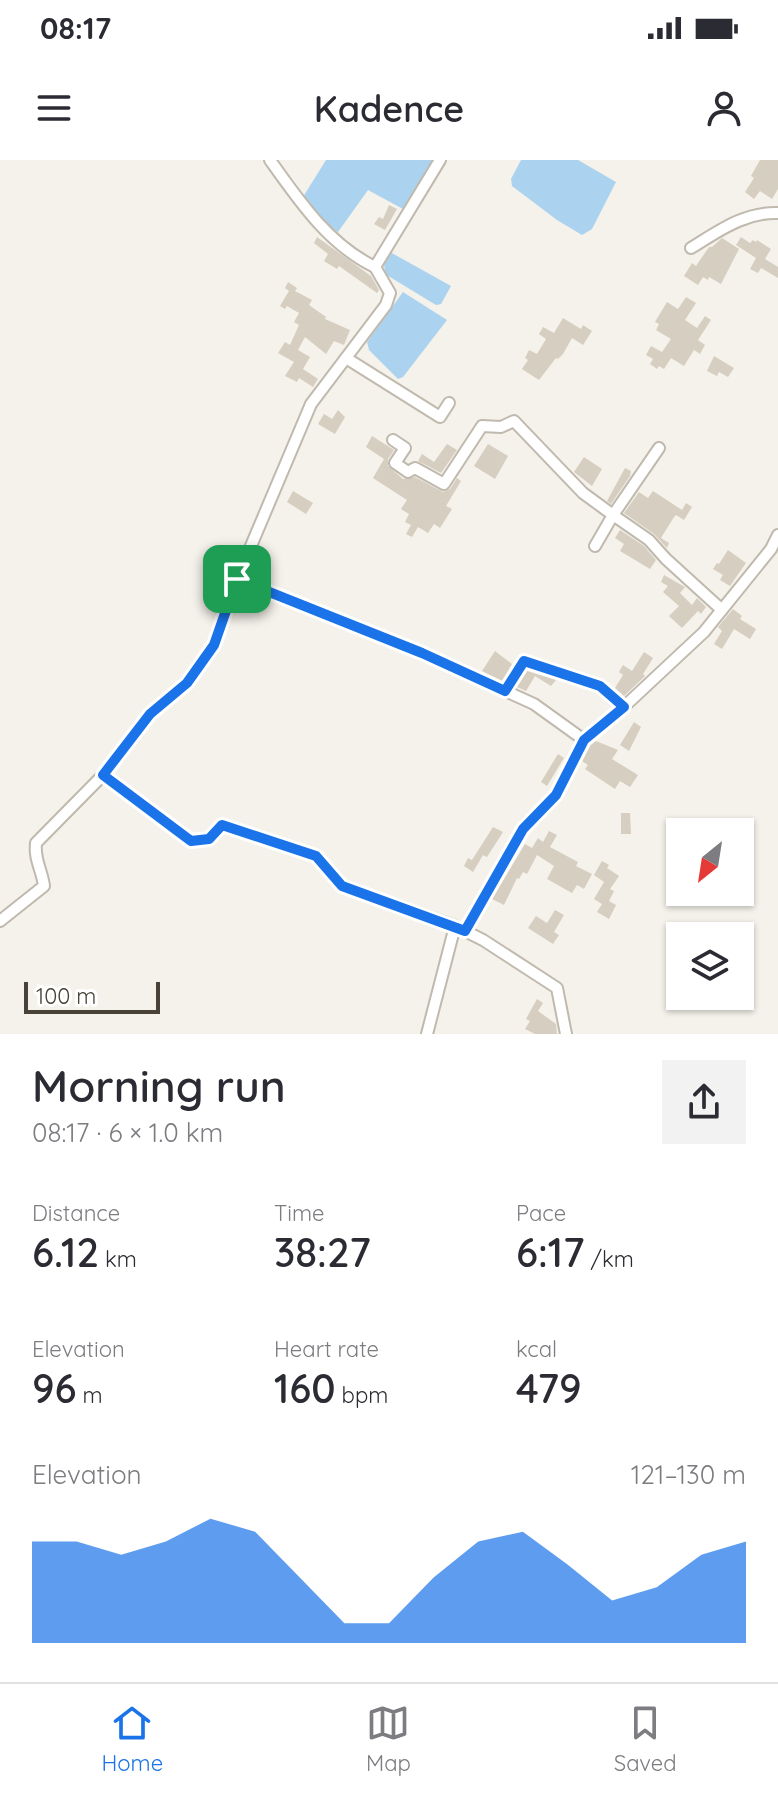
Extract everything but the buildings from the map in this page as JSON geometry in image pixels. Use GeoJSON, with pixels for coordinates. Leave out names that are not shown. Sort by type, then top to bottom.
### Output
{"type":"FeatureCollection","features":[{"type":"Feature","properties":{"kind":"street"},"geometry":{"type":"LineString","coordinates":[[0,921],[44,886],[36,861],[36,843],[103,775],[150,714],[187,683],[214,645],[237,579],[311,404],[386,305],[390,293],[375,267],[354,257],[325,231],[270,160]]}},
{"type":"Feature","properties":{"kind":"street"},"geometry":{"type":"LineString","coordinates":[[375,267],[440,160]]}},
{"type":"Feature","properties":{"kind":"street"},"geometry":{"type":"LineString","coordinates":[[691,248],[731,224],[763,213],[778,213]]}},
{"type":"Feature","properties":{"kind":"street"},"geometry":{"type":"LineString","coordinates":[[346,358],[440,417],[449,403]]}},
{"type":"Feature","properties":{"kind":"street"},"geometry":{"type":"LineString","coordinates":[[393,440],[405,448],[395,463],[408,472],[415,468],[444,484],[482,426],[501,427],[514,421],[583,493],[649,540],[722,610]]}},
{"type":"Feature","properties":{"kind":"street"},"geometry":{"type":"LineString","coordinates":[[595,546],[659,448]]}},
{"type":"Feature","properties":{"kind":"street"},"geometry":{"type":"LineString","coordinates":[[427,1034],[460,928],[523,829],[556,795],[584,740],[704,632],[771,549],[778,535]]}},
{"type":"Feature","properties":{"kind":"street"},"geometry":{"type":"LineString","coordinates":[[237,579],[422,653],[534,704],[584,740]]}},
{"type":"Feature","properties":{"kind":"street"},"geometry":{"type":"LineString","coordinates":[[505,691],[524,661],[600,686],[624,707]]}},
{"type":"Feature","properties":{"kind":"street"},"geometry":{"type":"LineString","coordinates":[[103,775],[191,841],[209,839],[222,825],[316,856],[342,886],[460,928],[483,940],[557,988],[566,1034]]}},
{"type":"Feature","properties":{"kind":"water"},"geometry":{"type":"Polygon","coordinates":[[[326,160],[433,160],[403,209],[368,190],[338,232],[322,222],[303,197],[326,160]]]}},
{"type":"Feature","properties":{"kind":"water"},"geometry":{"type":"Polygon","coordinates":[[[521,160],[578,160],[616,182],[592,229],[582,235],[512,186],[511,179],[521,160]]]}},
{"type":"Feature","properties":{"kind":"water"},"geometry":{"type":"Polygon","coordinates":[[[390,252],[451,286],[441,304],[436,305],[385,274],[384,262],[390,252]]]}},
{"type":"Feature","properties":{"kind":"water"},"geometry":{"type":"Polygon","coordinates":[[[403,292],[447,320],[403,377],[398,379],[369,350],[367,342],[403,292]]]}},
{"type":"Feature","properties":{"kind":"route"},"geometry":{"type":"LineString","coordinates":[[237,579],[422,653],[505,691],[524,661],[600,686],[624,707],[584,740],[556,795],[523,829],[465,931],[342,886],[316,856],[222,825],[209,839],[191,841],[103,775],[150,714],[187,683],[214,645],[237,579]]}}]}
